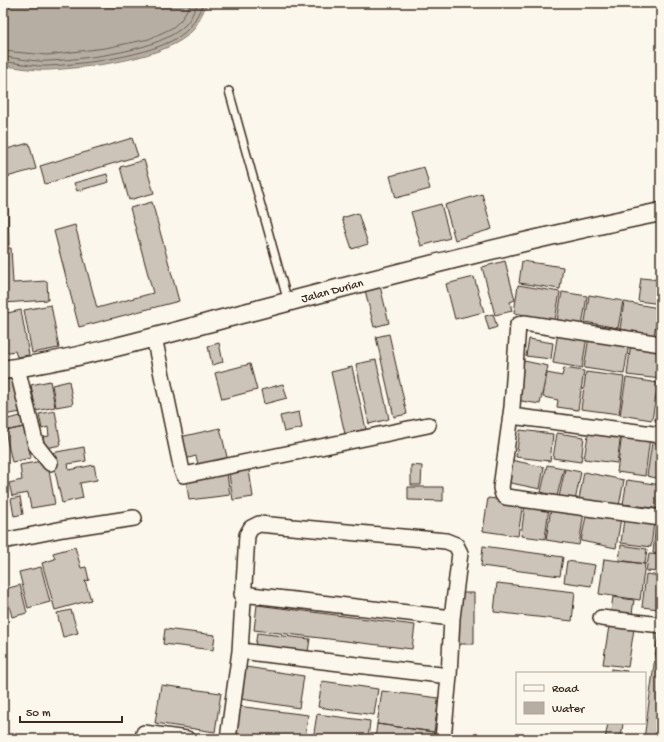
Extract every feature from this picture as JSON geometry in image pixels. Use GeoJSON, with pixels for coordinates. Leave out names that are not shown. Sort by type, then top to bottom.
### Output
{"type":"FeatureCollection","features":[{"type":"Feature","properties":{"kind":"street","name":"Jalan Durian"},"geometry":{"type":"LineString","coordinates":[[10,369],[154,336],[414,268],[534,239],[661,212]]}},
{"type":"Feature","properties":{"kind":"street"},"geometry":{"type":"LineString","coordinates":[[661,344],[521,324],[517,328],[512,411],[501,488],[506,497],[661,518]]}},
{"type":"Feature","properties":{"kind":"street"},"geometry":{"type":"LineString","coordinates":[[154,336],[184,475],[428,425]]}},
{"type":"Feature","properties":{"kind":"street"},"geometry":{"type":"LineString","coordinates":[[10,369],[36,445],[50,462]]}},
{"type":"Feature","properties":{"kind":"street"},"geometry":{"type":"LineString","coordinates":[[512,411],[661,426]]}},
{"type":"Feature","properties":{"kind":"street"},"geometry":{"type":"LineString","coordinates":[[512,411],[661,435]]}},
{"type":"Feature","properties":{"kind":"street"},"geometry":{"type":"LineString","coordinates":[[3,541],[63,529],[134,518]]}},
{"type":"Feature","properties":{"kind":"street"},"geometry":{"type":"LineString","coordinates":[[228,739],[240,651],[242,594],[247,535],[251,528],[259,524],[446,541],[456,545],[460,553],[452,618],[449,676],[442,739]]}},
{"type":"Feature","properties":{"kind":"street"},"geometry":{"type":"LineString","coordinates":[[242,594],[452,618]]}},
{"type":"Feature","properties":{"kind":"street"},"geometry":{"type":"LineString","coordinates":[[601,618],[661,625]]}},
{"type":"Feature","properties":{"kind":"street"},"geometry":{"type":"LineString","coordinates":[[240,651],[449,676]]}},
{"type":"Feature","properties":{"kind":"street"},"geometry":{"type":"LineString","coordinates":[[144,733],[187,739]]}},
{"type":"Feature","properties":{"kind":"lane"},"geometry":{"type":"LineString","coordinates":[[229,91],[288,302]]}},
{"type":"Feature","properties":{"kind":"water"},"geometry":{"type":"Polygon","coordinates":[[[3,3],[208,3],[193,30],[181,40],[165,48],[146,55],[104,64],[43,70],[3,66],[3,3]]]}},
{"type":"Feature","properties":{"kind":"building"},"geometry":{"type":"Polygon","coordinates":[[[132,138],[138,156],[45,184],[40,166],[132,138]]]}},
{"type":"Feature","properties":{"kind":"building"},"geometry":{"type":"Polygon","coordinates":[[[29,143],[36,169],[3,178],[3,150],[29,143]]]}},
{"type":"Feature","properties":{"kind":"building"},"geometry":{"type":"Polygon","coordinates":[[[144,160],[154,193],[129,200],[120,167],[144,160]]]}},
{"type":"Feature","properties":{"kind":"building"},"geometry":{"type":"Polygon","coordinates":[[[424,167],[430,189],[396,198],[390,176],[424,167]]]}},
{"type":"Feature","properties":{"kind":"building"},"geometry":{"type":"Polygon","coordinates":[[[107,174],[109,182],[77,191],[74,183],[107,174]]]}},
{"type":"Feature","properties":{"kind":"building"},"geometry":{"type":"Polygon","coordinates":[[[482,194],[492,229],[455,240],[445,205],[482,194]]]}},
{"type":"Feature","properties":{"kind":"building"},"geometry":{"type":"Polygon","coordinates":[[[152,202],[179,301],[79,327],[54,231],[75,225],[97,308],[153,293],[130,208],[152,202]]]}},
{"type":"Feature","properties":{"kind":"building"},"geometry":{"type":"Polygon","coordinates":[[[441,204],[450,238],[421,246],[411,212],[441,204]]]}},
{"type":"Feature","properties":{"kind":"building"},"geometry":{"type":"Polygon","coordinates":[[[3,206],[8,206],[9,245],[3,245],[3,206]]]}},
{"type":"Feature","properties":{"kind":"building"},"geometry":{"type":"Polygon","coordinates":[[[358,213],[368,244],[352,249],[342,218],[358,213]]]}},
{"type":"Feature","properties":{"kind":"building"},"geometry":{"type":"Polygon","coordinates":[[[3,248],[11,248],[13,283],[47,281],[48,300],[3,303],[3,248]]]}},
{"type":"Feature","properties":{"kind":"building"},"geometry":{"type":"Polygon","coordinates":[[[505,261],[515,300],[510,302],[512,311],[495,315],[482,267],[505,261]]]}},
{"type":"Feature","properties":{"kind":"building"},"geometry":{"type":"Polygon","coordinates":[[[522,261],[563,267],[560,289],[519,283],[522,261]]]}},
{"type":"Feature","properties":{"kind":"building"},"geometry":{"type":"Polygon","coordinates":[[[474,277],[484,312],[455,319],[446,284],[474,277]]]}},
{"type":"Feature","properties":{"kind":"building"},"geometry":{"type":"Polygon","coordinates":[[[641,278],[661,280],[661,304],[638,301],[641,278]]]}},
{"type":"Feature","properties":{"kind":"building"},"geometry":{"type":"Polygon","coordinates":[[[518,285],[560,292],[555,320],[514,313],[518,285]]]}},
{"type":"Feature","properties":{"kind":"building"},"geometry":{"type":"Polygon","coordinates":[[[380,286],[389,323],[374,327],[365,290],[380,286]]]}},
{"type":"Feature","properties":{"kind":"building"},"geometry":{"type":"Polygon","coordinates":[[[562,292],[587,296],[582,326],[557,321],[562,292]]]}},
{"type":"Feature","properties":{"kind":"building"},"geometry":{"type":"Polygon","coordinates":[[[589,295],[623,301],[618,328],[585,322],[589,295]]]}},
{"type":"Feature","properties":{"kind":"building"},"geometry":{"type":"Polygon","coordinates":[[[624,302],[659,308],[654,335],[620,329],[624,302]]]}},
{"type":"Feature","properties":{"kind":"building"},"geometry":{"type":"Polygon","coordinates":[[[51,305],[59,348],[32,353],[24,310],[51,305]]]}},
{"type":"Feature","properties":{"kind":"building"},"geometry":{"type":"Polygon","coordinates":[[[21,310],[29,355],[17,357],[15,351],[3,353],[3,314],[21,310]]]}},
{"type":"Feature","properties":{"kind":"building"},"geometry":{"type":"Polygon","coordinates":[[[493,314],[497,327],[489,330],[485,316],[493,314]]]}},
{"type":"Feature","properties":{"kind":"building"},"geometry":{"type":"Polygon","coordinates":[[[558,332],[587,336],[582,368],[553,363],[558,332]]]}},
{"type":"Feature","properties":{"kind":"building"},"geometry":{"type":"Polygon","coordinates":[[[389,334],[407,414],[394,417],[376,337],[389,334]]]}},
{"type":"Feature","properties":{"kind":"building"},"geometry":{"type":"Polygon","coordinates":[[[589,337],[629,343],[624,374],[584,368],[589,337]]]}},
{"type":"Feature","properties":{"kind":"building"},"geometry":{"type":"Polygon","coordinates":[[[529,339],[553,343],[551,359],[526,356],[529,339]]]}},
{"type":"Feature","properties":{"kind":"building"},"geometry":{"type":"Polygon","coordinates":[[[631,342],[661,346],[661,379],[627,375],[631,342]]]}},
{"type":"Feature","properties":{"kind":"building"},"geometry":{"type":"Polygon","coordinates":[[[219,343],[223,362],[212,365],[208,346],[219,343]]]}},
{"type":"Feature","properties":{"kind":"building"},"geometry":{"type":"Polygon","coordinates":[[[376,360],[389,419],[369,424],[356,364],[376,360]]]}},
{"type":"Feature","properties":{"kind":"building"},"geometry":{"type":"Polygon","coordinates":[[[524,361],[548,366],[540,404],[515,400],[524,361]]]}},
{"type":"Feature","properties":{"kind":"building"},"geometry":{"type":"Polygon","coordinates":[[[250,364],[257,390],[222,399],[215,373],[250,364]]]}},
{"type":"Feature","properties":{"kind":"building"},"geometry":{"type":"Polygon","coordinates":[[[352,367],[366,429],[345,434],[331,372],[352,367]]]}},
{"type":"Feature","properties":{"kind":"building"},"geometry":{"type":"Polygon","coordinates":[[[564,368],[584,371],[578,410],[557,407],[558,400],[543,397],[547,373],[562,376],[564,368]]]}},
{"type":"Feature","properties":{"kind":"building"},"geometry":{"type":"Polygon","coordinates":[[[586,372],[624,377],[619,414],[581,409],[586,372]]]}},
{"type":"Feature","properties":{"kind":"building"},"geometry":{"type":"Polygon","coordinates":[[[16,378],[22,412],[3,415],[3,380],[16,378]]]}},
{"type":"Feature","properties":{"kind":"building"},"geometry":{"type":"Polygon","coordinates":[[[626,378],[658,383],[652,420],[620,415],[626,378]]]}},
{"type":"Feature","properties":{"kind":"building"},"geometry":{"type":"Polygon","coordinates":[[[50,381],[55,407],[36,411],[31,385],[50,381]]]}},
{"type":"Feature","properties":{"kind":"building"},"geometry":{"type":"Polygon","coordinates":[[[69,381],[73,404],[56,407],[52,385],[69,381]]]}},
{"type":"Feature","properties":{"kind":"building"},"geometry":{"type":"Polygon","coordinates":[[[660,382],[661,421],[655,421],[660,382]]]}},
{"type":"Feature","properties":{"kind":"building"},"geometry":{"type":"Polygon","coordinates":[[[283,384],[287,398],[264,404],[261,390],[283,384]]]}},
{"type":"Feature","properties":{"kind":"building"},"geometry":{"type":"Polygon","coordinates":[[[55,411],[61,445],[45,448],[43,437],[49,436],[48,427],[42,429],[39,414],[55,411]]]}},
{"type":"Feature","properties":{"kind":"building"},"geometry":{"type":"Polygon","coordinates":[[[299,412],[302,428],[284,432],[280,416],[299,412]]]}},
{"type":"Feature","properties":{"kind":"building"},"geometry":{"type":"Polygon","coordinates":[[[21,416],[24,427],[5,431],[3,420],[21,416]]]}},
{"type":"Feature","properties":{"kind":"building"},"geometry":{"type":"Polygon","coordinates":[[[24,427],[31,458],[12,462],[5,431],[24,427]]]}},
{"type":"Feature","properties":{"kind":"building"},"geometry":{"type":"Polygon","coordinates":[[[220,428],[228,461],[199,468],[196,456],[185,459],[180,437],[220,428]]]}},
{"type":"Feature","properties":{"kind":"building"},"geometry":{"type":"Polygon","coordinates":[[[589,429],[621,434],[617,463],[584,459],[589,429]]]}},
{"type":"Feature","properties":{"kind":"building"},"geometry":{"type":"Polygon","coordinates":[[[520,430],[553,434],[550,461],[516,457],[520,430]]]}},
{"type":"Feature","properties":{"kind":"building"},"geometry":{"type":"Polygon","coordinates":[[[557,433],[584,437],[581,462],[553,458],[557,433]]]}},
{"type":"Feature","properties":{"kind":"building"},"geometry":{"type":"Polygon","coordinates":[[[622,434],[650,438],[645,476],[617,472],[622,434]]]}},
{"type":"Feature","properties":{"kind":"building"},"geometry":{"type":"Polygon","coordinates":[[[653,436],[661,437],[661,479],[647,476],[653,436]]]}},
{"type":"Feature","properties":{"kind":"building"},"geometry":{"type":"Polygon","coordinates":[[[84,447],[86,461],[68,464],[69,470],[94,465],[97,480],[80,483],[83,498],[62,503],[51,453],[84,447]]]}},
{"type":"Feature","properties":{"kind":"building"},"geometry":{"type":"Polygon","coordinates":[[[47,460],[55,504],[31,508],[28,493],[12,496],[9,483],[22,480],[20,465],[47,460]]]}},
{"type":"Feature","properties":{"kind":"building"},"geometry":{"type":"Polygon","coordinates":[[[511,460],[544,467],[540,489],[506,482],[511,460]]]}},
{"type":"Feature","properties":{"kind":"building"},"geometry":{"type":"Polygon","coordinates":[[[411,465],[422,466],[421,485],[411,485],[411,465]]]}},
{"type":"Feature","properties":{"kind":"building"},"geometry":{"type":"Polygon","coordinates":[[[547,465],[564,468],[557,496],[541,492],[547,465]]]}},
{"type":"Feature","properties":{"kind":"building"},"geometry":{"type":"Polygon","coordinates":[[[565,469],[581,472],[575,501],[559,497],[565,469]]]}},
{"type":"Feature","properties":{"kind":"building"},"geometry":{"type":"Polygon","coordinates":[[[249,470],[253,497],[233,500],[229,474],[249,470]]]}},
{"type":"Feature","properties":{"kind":"building"},"geometry":{"type":"Polygon","coordinates":[[[584,472],[624,480],[619,506],[579,499],[584,472]]]}},
{"type":"Feature","properties":{"kind":"building"},"geometry":{"type":"Polygon","coordinates":[[[227,474],[230,495],[189,500],[186,479],[227,474]]]}},
{"type":"Feature","properties":{"kind":"building"},"geometry":{"type":"Polygon","coordinates":[[[627,480],[661,485],[661,509],[623,504],[627,480]]]}},
{"type":"Feature","properties":{"kind":"building"},"geometry":{"type":"Polygon","coordinates":[[[408,487],[443,487],[443,501],[408,500],[408,487]]]}},
{"type":"Feature","properties":{"kind":"building"},"geometry":{"type":"Polygon","coordinates":[[[20,497],[23,514],[14,516],[11,499],[20,497]]]}},
{"type":"Feature","properties":{"kind":"building"},"geometry":{"type":"Polygon","coordinates":[[[488,498],[523,502],[518,536],[483,531],[488,498]]]}},
{"type":"Feature","properties":{"kind":"building"},"geometry":{"type":"Polygon","coordinates":[[[525,504],[549,507],[545,539],[521,536],[525,504]]]}},
{"type":"Feature","properties":{"kind":"building"},"geometry":{"type":"Polygon","coordinates":[[[551,508],[584,512],[579,545],[546,540],[551,508]]]}},
{"type":"Feature","properties":{"kind":"building"},"geometry":{"type":"Polygon","coordinates":[[[587,511],[621,518],[616,548],[581,541],[587,511]]]}},
{"type":"Feature","properties":{"kind":"building"},"geometry":{"type":"Polygon","coordinates":[[[624,518],[654,522],[651,547],[621,543],[624,518]]]}},
{"type":"Feature","properties":{"kind":"building"},"geometry":{"type":"Polygon","coordinates":[[[656,522],[661,522],[661,554],[653,553],[656,522]]]}},
{"type":"Feature","properties":{"kind":"building"},"geometry":{"type":"Polygon","coordinates":[[[621,545],[647,549],[645,564],[619,560],[621,545]]]}},
{"type":"Feature","properties":{"kind":"building"},"geometry":{"type":"Polygon","coordinates":[[[483,546],[563,557],[560,576],[481,566],[483,546]]]}},
{"type":"Feature","properties":{"kind":"building"},"geometry":{"type":"Polygon","coordinates":[[[75,547],[81,568],[86,567],[89,580],[85,581],[91,600],[55,610],[42,563],[55,559],[53,553],[75,547]]]}},
{"type":"Feature","properties":{"kind":"building"},"geometry":{"type":"Polygon","coordinates":[[[649,554],[661,555],[661,572],[646,571],[649,554]]]}},
{"type":"Feature","properties":{"kind":"building"},"geometry":{"type":"Polygon","coordinates":[[[604,559],[645,564],[640,600],[599,594],[604,559]]]}},
{"type":"Feature","properties":{"kind":"building"},"geometry":{"type":"Polygon","coordinates":[[[567,561],[595,565],[591,586],[564,582],[567,561]]]}},
{"type":"Feature","properties":{"kind":"building"},"geometry":{"type":"Polygon","coordinates":[[[41,567],[50,602],[28,608],[19,572],[41,567]]]}},
{"type":"Feature","properties":{"kind":"building"},"geometry":{"type":"Polygon","coordinates":[[[646,574],[661,576],[659,609],[642,607],[646,574]]]}},
{"type":"Feature","properties":{"kind":"building"},"geometry":{"type":"Polygon","coordinates":[[[497,583],[575,592],[572,621],[494,612],[497,583]]]}},
{"type":"Feature","properties":{"kind":"building"},"geometry":{"type":"Polygon","coordinates":[[[20,585],[27,613],[12,617],[5,589],[20,585]]]}},
{"type":"Feature","properties":{"kind":"building"},"geometry":{"type":"Polygon","coordinates":[[[457,593],[474,593],[474,644],[456,644],[457,593]]]}},
{"type":"Feature","properties":{"kind":"building"},"geometry":{"type":"Polygon","coordinates":[[[613,597],[634,600],[631,620],[610,617],[613,597]]]}},
{"type":"Feature","properties":{"kind":"building"},"geometry":{"type":"Polygon","coordinates":[[[257,605],[415,625],[412,649],[254,630],[257,605]]]}},
{"type":"Feature","properties":{"kind":"building"},"geometry":{"type":"Polygon","coordinates":[[[71,610],[78,633],[63,637],[57,613],[71,610]]]}},
{"type":"Feature","properties":{"kind":"building"},"geometry":{"type":"Polygon","coordinates":[[[609,626],[634,629],[628,667],[603,664],[609,626]]]}},
{"type":"Feature","properties":{"kind":"building"},"geometry":{"type":"Polygon","coordinates":[[[165,629],[215,635],[213,650],[163,644],[165,629]]]}},
{"type":"Feature","properties":{"kind":"building"},"geometry":{"type":"Polygon","coordinates":[[[257,633],[310,639],[308,652],[255,647],[257,633]]]}},
{"type":"Feature","properties":{"kind":"building"},"geometry":{"type":"Polygon","coordinates":[[[658,635],[661,635],[661,739],[644,739],[658,635]]]}},
{"type":"Feature","properties":{"kind":"building"},"geometry":{"type":"Polygon","coordinates":[[[246,667],[304,676],[299,708],[241,699],[246,667]]]}},
{"type":"Feature","properties":{"kind":"building"},"geometry":{"type":"Polygon","coordinates":[[[611,669],[627,671],[627,672],[611,672],[611,669]]]}},
{"type":"Feature","properties":{"kind":"building"},"geometry":{"type":"Polygon","coordinates":[[[322,681],[378,689],[374,715],[318,707],[322,681]]]}},
{"type":"Feature","properties":{"kind":"building"},"geometry":{"type":"Polygon","coordinates":[[[161,685],[221,693],[215,732],[155,723],[161,685]]]}},
{"type":"Feature","properties":{"kind":"building"},"geometry":{"type":"Polygon","coordinates":[[[382,691],[439,698],[434,732],[377,724],[382,691]]]}},
{"type":"Feature","properties":{"kind":"building"},"geometry":{"type":"Polygon","coordinates":[[[237,706],[308,715],[305,739],[264,739],[234,735],[237,706]]]}},
{"type":"Feature","properties":{"kind":"building"},"geometry":{"type":"Polygon","coordinates":[[[317,714],[370,721],[368,739],[313,739],[317,714]]]}},
{"type":"Feature","properties":{"kind":"building"},"geometry":{"type":"Polygon","coordinates":[[[377,724],[434,732],[433,739],[375,739],[377,724]]]}},
{"type":"Feature","properties":{"kind":"building"},"geometry":{"type":"Polygon","coordinates":[[[608,724],[623,724],[621,739],[605,739],[608,724]]]}}]}
